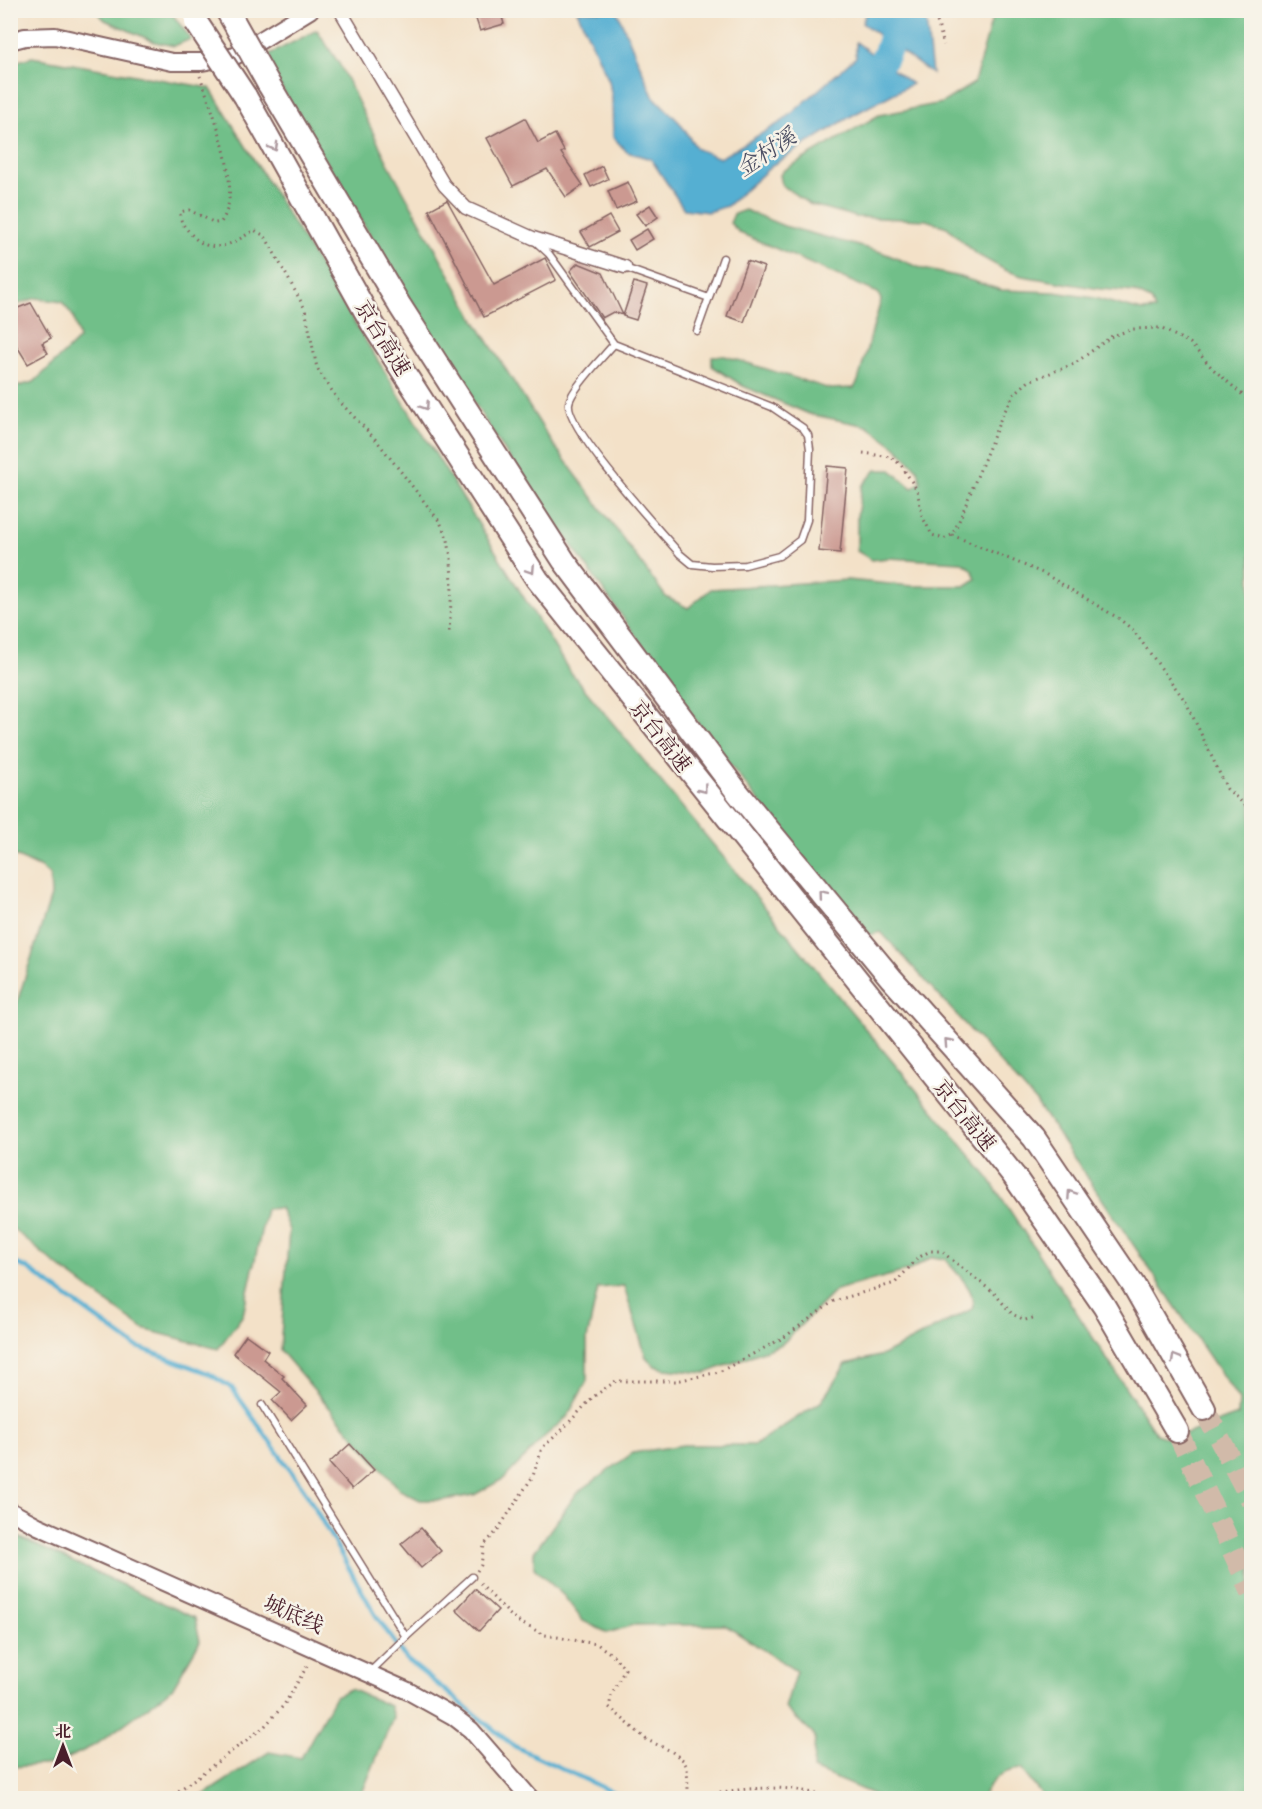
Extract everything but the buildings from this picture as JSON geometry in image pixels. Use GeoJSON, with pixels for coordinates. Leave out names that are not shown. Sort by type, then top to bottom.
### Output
{"type":"FeatureCollection","features":[{"type":"Feature","properties":{"kind":"highway","name":"京台高速"},"geometry":{"type":"LineString","coordinates":[[227,10],[400,306],[564,561],[738,793],[891,978],[1034,1138],[1134,1286],[1204,1409]]}},
{"type":"Feature","properties":{"kind":"highway","name":"京台高速"},"geometry":{"type":"LineString","coordinates":[[192,16],[245,96],[372,323],[537,579],[1014,1176],[1104,1306],[1177,1431]]}},
{"type":"Feature","properties":{"kind":"main road"},"geometry":{"type":"LineString","coordinates":[[10,41],[26,37],[55,36],[172,62],[196,62],[235,56],[310,10]]}},
{"type":"Feature","properties":{"kind":"main road","name":"城底线"},"geometry":{"type":"LineString","coordinates":[[10,1511],[38,1526],[408,1690],[453,1716],[471,1730],[530,1798]]}},
{"type":"Feature","properties":{"kind":"street"},"geometry":{"type":"LineString","coordinates":[[340,10],[444,185],[466,208],[532,238],[624,267]]}},
{"type":"Feature","properties":{"kind":"lane"},"geometry":{"type":"LineString","coordinates":[[532,238],[549,254],[614,344],[772,407],[803,428],[808,435],[810,449],[807,520],[800,540],[779,556],[745,566],[692,564],[680,554],[600,460],[573,421],[569,408],[572,394],[614,344]]}},
{"type":"Feature","properties":{"kind":"lane"},"geometry":{"type":"LineString","coordinates":[[697,331],[723,258]]}},
{"type":"Feature","properties":{"kind":"lane"},"geometry":{"type":"LineString","coordinates":[[624,267],[709,298]]}},
{"type":"Feature","properties":{"kind":"lane"},"geometry":{"type":"LineString","coordinates":[[262,1405],[406,1637]]}},
{"type":"Feature","properties":{"kind":"lane"},"geometry":{"type":"LineString","coordinates":[[369,1672],[472,1577]]}},
{"type":"Feature","properties":{"kind":"path"},"geometry":{"type":"LineString","coordinates":[[936,10],[944,45]]}},
{"type":"Feature","properties":{"kind":"path"},"geometry":{"type":"LineString","coordinates":[[196,62],[224,146],[229,204],[221,222],[214,224],[189,210],[180,212],[180,221],[197,241],[211,248],[226,245],[254,230],[265,236],[305,309],[316,368],[338,400],[377,441],[440,522],[448,540],[451,558],[449,632]]}},
{"type":"Feature","properties":{"kind":"path"},"geometry":{"type":"LineString","coordinates":[[952,535],[1001,418],[1014,394],[1029,381],[1074,364],[1112,336],[1133,329],[1160,328],[1190,343],[1212,368],[1251,403]]}},
{"type":"Feature","properties":{"kind":"path"},"geometry":{"type":"LineString","coordinates":[[863,453],[891,457],[901,465],[917,490],[922,516],[932,535],[943,538],[952,535],[1045,574],[1118,618],[1133,630],[1186,702],[1227,789],[1251,811]]}},
{"type":"Feature","properties":{"kind":"path"},"geometry":{"type":"LineString","coordinates":[[828,1798],[817,1794],[766,1787],[688,1798],[687,1767],[683,1760],[647,1740],[609,1707],[612,1694],[625,1669],[622,1664],[597,1644],[545,1635],[515,1620],[472,1577],[481,1565],[484,1545],[497,1531],[533,1476],[542,1448],[593,1397],[616,1381],[676,1382],[719,1372],[783,1338],[834,1301],[895,1283],[918,1258],[930,1251],[941,1251],[995,1294],[1012,1314],[1025,1320],[1033,1318]]}},
{"type":"Feature","properties":{"kind":"path"},"geometry":{"type":"LineString","coordinates":[[170,1798],[264,1727],[284,1705],[317,1649]]}},
{"type":"Feature","properties":{"kind":"green space"},"geometry":{"type":"Polygon","coordinates":[[[96,11],[170,11],[191,39],[174,46],[155,42],[105,20],[96,11]]]}},
{"type":"Feature","properties":{"kind":"green space"},"geometry":{"type":"Polygon","coordinates":[[[994,11],[1251,11],[1251,1798],[1044,1798],[1021,1769],[997,1777],[982,1798],[882,1798],[813,1769],[815,1736],[785,1708],[796,1671],[725,1625],[633,1625],[608,1633],[583,1621],[564,1596],[534,1568],[534,1552],[577,1493],[633,1453],[683,1445],[755,1445],[821,1402],[846,1364],[883,1355],[972,1309],[973,1302],[969,1289],[945,1259],[932,1257],[910,1270],[836,1290],[782,1344],[706,1373],[655,1366],[646,1357],[624,1286],[598,1288],[587,1339],[587,1381],[567,1417],[543,1438],[505,1478],[474,1495],[444,1500],[420,1500],[400,1490],[280,1350],[289,1230],[280,1208],[266,1209],[243,1315],[218,1349],[143,1329],[54,1263],[11,1227],[11,1021],[51,896],[50,876],[41,868],[11,854],[11,388],[34,382],[79,339],[73,316],[62,302],[36,298],[11,307],[11,63],[32,57],[210,88],[568,669],[988,1177],[1156,1434],[1172,1439],[1238,1415],[1239,1400],[1036,1102],[881,932],[865,936],[704,732],[506,453],[417,313],[268,66],[268,55],[317,30],[340,65],[388,163],[476,322],[551,441],[666,597],[688,608],[711,589],[847,580],[912,586],[965,586],[976,579],[972,569],[961,562],[888,558],[872,560],[857,551],[857,516],[862,486],[876,470],[891,470],[912,488],[921,482],[918,470],[896,447],[867,426],[809,414],[743,386],[712,366],[712,356],[725,356],[830,389],[854,388],[881,300],[878,293],[740,233],[730,223],[734,214],[745,210],[784,226],[881,252],[923,269],[960,277],[1001,290],[1054,292],[1094,298],[1142,311],[1155,310],[1151,300],[1134,292],[1100,289],[1022,276],[1005,270],[976,254],[947,227],[926,220],[856,217],[809,204],[782,185],[780,175],[784,170],[879,115],[942,103],[974,83],[994,11]]]}},
{"type":"Feature","properties":{"kind":"green space"},"geometry":{"type":"Polygon","coordinates":[[[10,1533],[195,1618],[200,1641],[172,1689],[97,1744],[56,1764],[11,1767],[10,1533]]]}},
{"type":"Feature","properties":{"kind":"green space"},"geometry":{"type":"Polygon","coordinates":[[[350,1689],[390,1706],[393,1718],[360,1798],[199,1798],[269,1752],[301,1758],[335,1696],[350,1689]]]}},
{"type":"Feature","properties":{"kind":"water"},"geometry":{"type":"Polygon","coordinates":[[[577,11],[617,11],[653,96],[680,123],[697,149],[720,158],[783,121],[856,57],[856,42],[912,84],[853,115],[774,164],[727,206],[708,212],[684,209],[651,159],[627,152],[613,137],[609,81],[577,11]]]}},
{"type":"Feature","properties":{"kind":"water"},"geometry":{"type":"Polygon","coordinates":[[[867,11],[925,11],[932,74],[862,23],[867,11]]]}},
{"type":"Feature","properties":{"kind":"waterway","name":"金村溪"},"geometry":{"type":"LineString","coordinates":[[855,87],[882,62],[892,36],[897,10]]}},
{"type":"Feature","properties":{"kind":"waterway"},"geometry":{"type":"LineString","coordinates":[[10,1261],[27,1268],[135,1346],[208,1373],[232,1388],[305,1491],[375,1614],[406,1659],[514,1746],[625,1798]]}},
{"type":"Feature","properties":{"kind":"tunnel"},"geometry":{"type":"LineString","coordinates":[[1204,1409],[1252,1501]]}},
{"type":"Feature","properties":{"kind":"tunnel"},"geometry":{"type":"LineString","coordinates":[[1177,1431],[1252,1592]]}}]}
